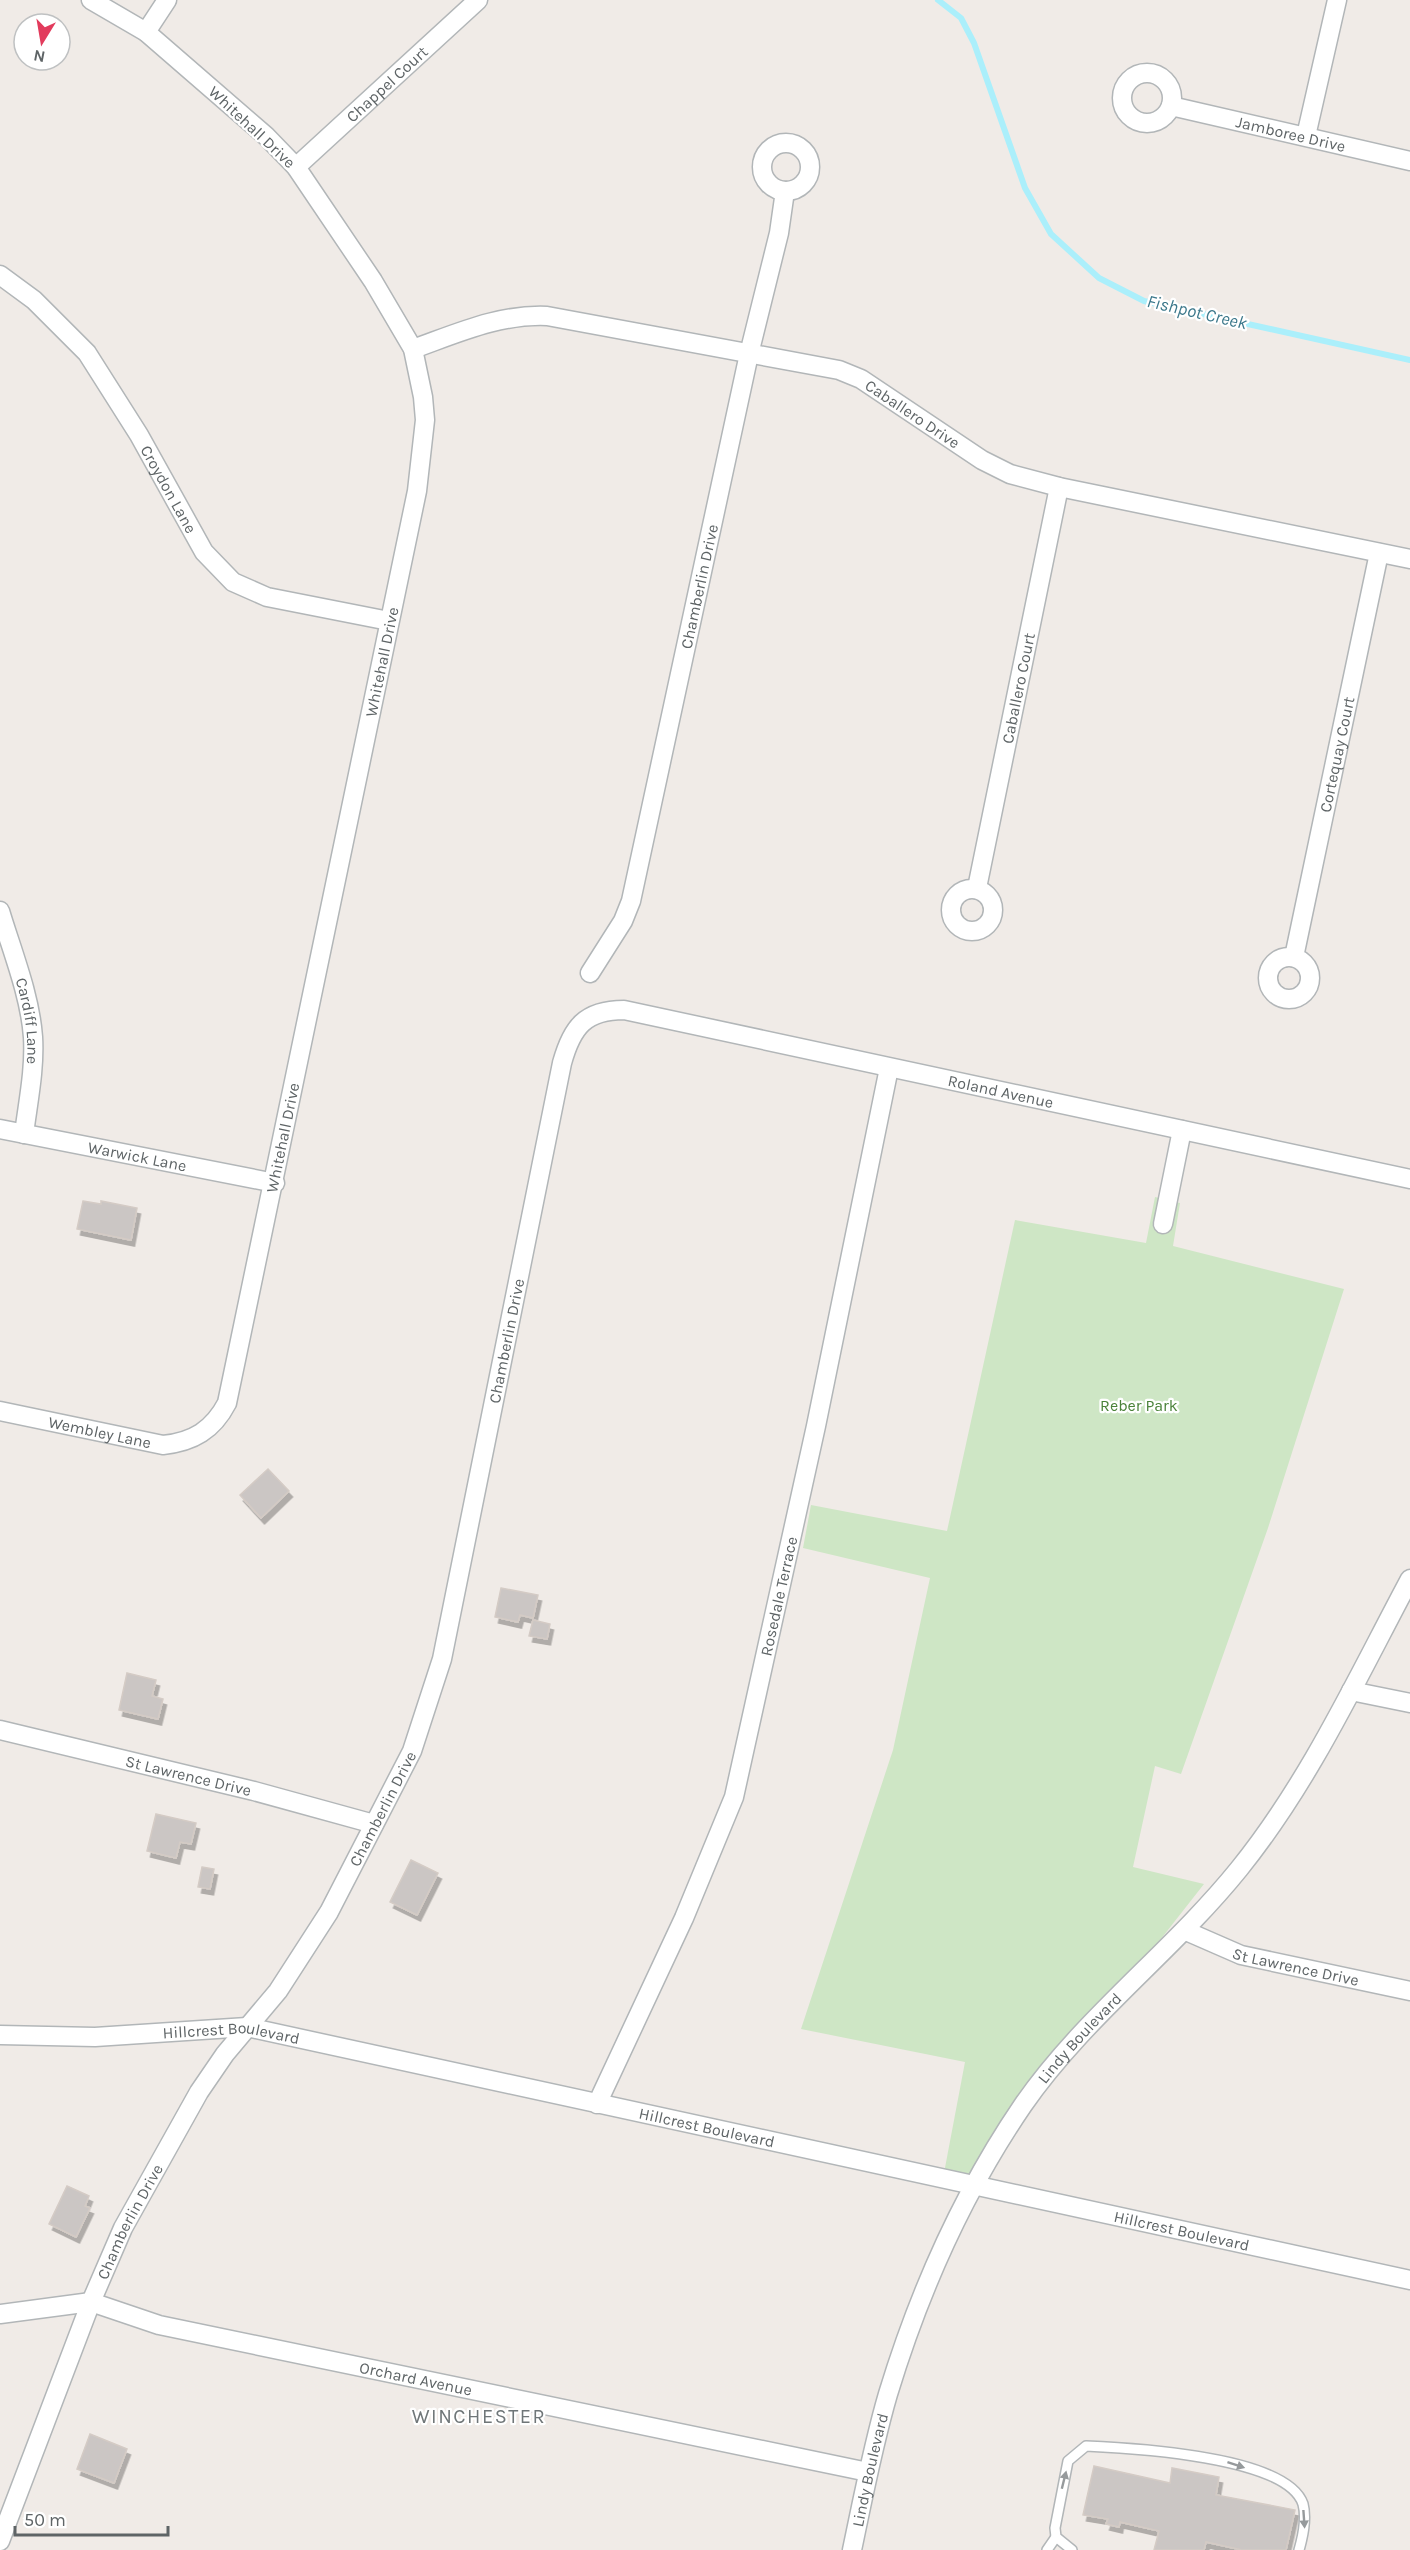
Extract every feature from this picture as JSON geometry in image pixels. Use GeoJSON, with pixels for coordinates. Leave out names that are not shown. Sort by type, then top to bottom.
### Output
{"type":"FeatureCollection","features":[{"type":"Feature","properties":{"kind":"street","name":"Whitehall Drive"},"geometry":{"type":"LineString","coordinates":[[91,0],[146,32],[266,136],[296,167],[373,281],[413,349],[423,397],[425,420],[417,491],[275,1183],[227,1403],[219,1420],[200,1435]]}},
{"type":"Feature","properties":{"kind":"street"},"geometry":{"type":"LineString","coordinates":[[146,32],[167,0]]}},
{"type":"Feature","properties":{"kind":"street","name":"Chappel Court"},"geometry":{"type":"LineString","coordinates":[[296,167],[478,0]]}},
{"type":"Feature","properties":{"kind":"street"},"geometry":{"type":"LineString","coordinates":[[1306,136],[1337,0]]}},
{"type":"Feature","properties":{"kind":"street","name":"Jamboree Drive"},"geometry":{"type":"LineString","coordinates":[[1171,106],[1410,161]]}},
{"type":"Feature","properties":{"kind":"street","name":"Chamberlin Drive"},"geometry":{"type":"LineString","coordinates":[[590,973],[623,921],[631,901],[749,354],[779,233],[785,191]]}},
{"type":"Feature","properties":{"kind":"street","name":"Croydon Lane"},"geometry":{"type":"LineString","coordinates":[[0,275],[34,300],[87,353],[139,435],[204,552],[233,582],[267,597],[389,621]]}},
{"type":"Feature","properties":{"kind":"street","name":"Caballero Drive"},"geometry":{"type":"LineString","coordinates":[[413,349],[500,318],[521,315],[547,316],[839,370],[861,379],[982,460],[1010,474],[1059,487],[1410,559]]}},
{"type":"Feature","properties":{"kind":"street","name":"Caballero Court"},"geometry":{"type":"LineString","coordinates":[[977,888],[1059,487]]}},
{"type":"Feature","properties":{"kind":"street","name":"Cortequay Court"},"geometry":{"type":"LineString","coordinates":[[1294,957],[1379,553]]}},
{"type":"Feature","properties":{"kind":"street","name":"Cardiff Lane"},"geometry":{"type":"LineString","coordinates":[[0,911],[30,1016],[33,1037],[33,1060],[24,1134]]}},
{"type":"Feature","properties":{"kind":"street","name":"Roland Avenue"},"geometry":{"type":"LineString","coordinates":[[593,1014],[608,1010],[624,1010],[1410,1179]]}},
{"type":"Feature","properties":{"kind":"street","name":"Chamberlin Drive"},"geometry":{"type":"LineString","coordinates":[[0,2541],[91,2302],[123,2228],[199,2092],[247,2027],[278,1991],[329,1912],[412,1751],[442,1659],[562,1063],[573,1032],[593,1014]]}},
{"type":"Feature","properties":{"kind":"street","name":"Rosedale Terrace"},"geometry":{"type":"LineString","coordinates":[[597,2104],[684,1918],[734,1797],[816,1426],[888,1068]]}},
{"type":"Feature","properties":{"kind":"street","name":"Warwick Lane"},"geometry":{"type":"LineString","coordinates":[[0,1129],[275,1183]]}},
{"type":"Feature","properties":{"kind":"street"},"geometry":{"type":"LineString","coordinates":[[1163,1224],[1182,1130]]}},
{"type":"Feature","properties":{"kind":"street","name":"Wembley Lane"},"geometry":{"type":"LineString","coordinates":[[0,1411],[163,1445],[180,1443],[200,1435]]}},
{"type":"Feature","properties":{"kind":"street","name":"Lindy Boulevard"},"geometry":{"type":"LineString","coordinates":[[852,2550],[868,2472],[888,2394],[933,2268],[973,2186],[1039,2084],[1098,2016],[1186,1931],[1238,1870],[1284,1808],[1322,1747],[1410,1579]]}},
{"type":"Feature","properties":{"kind":"street"},"geometry":{"type":"LineString","coordinates":[[1351,1691],[1410,1703]]}},
{"type":"Feature","properties":{"kind":"street","name":"St Lawrence Drive"},"geometry":{"type":"LineString","coordinates":[[0,1730],[254,1791],[374,1824]]}},
{"type":"Feature","properties":{"kind":"street","name":"St Lawrence Drive"},"geometry":{"type":"LineString","coordinates":[[1186,1931],[1241,1955],[1410,1991]]}},
{"type":"Feature","properties":{"kind":"street","name":"Hillcrest Boulevard"},"geometry":{"type":"LineString","coordinates":[[0,2035],[95,2037],[247,2027],[1410,2280]]}},
{"type":"Feature","properties":{"kind":"street","name":"Orchard Avenue"},"geometry":{"type":"LineString","coordinates":[[0,2314],[91,2302],[159,2325],[868,2472]]}},
{"type":"Feature","properties":{"kind":"lane"},"geometry":{"type":"LineString","coordinates":[[1047,2550],[1056,2537],[1059,2498],[1068,2461],[1086,2446],[1216,2458],[1257,2471],[1287,2485],[1302,2503],[1305,2529],[1299,2550]]}},
{"type":"Feature","properties":{"kind":"lane"},"geometry":{"type":"LineString","coordinates":[[1056,2537],[1072,2550]]}},
{"type":"Feature","properties":{"kind":"green space","name":"Reber Park"},"geometry":{"type":"Polygon","coordinates":[[[1155,1197],[1180,1203],[1173,1246],[1344,1289],[1268,1528],[1181,1774],[1155,1766],[1133,1867],[1204,1884],[968,2185],[944,2173],[965,2062],[801,2029],[893,1750],[930,1578],[803,1548],[811,1505],[947,1531],[1015,1220],[1146,1243],[1155,1197]]]}},
{"type":"Feature","properties":{"kind":"building"},"geometry":{"type":"Polygon","coordinates":[[[83,1201],[101,1204],[101,1201],[137,1208],[131,1240],[77,1229],[83,1201]]]}},
{"type":"Feature","properties":{"kind":"building"},"geometry":{"type":"Polygon","coordinates":[[[268,1469],[289,1491],[261,1518],[240,1495],[268,1469]]]}},
{"type":"Feature","properties":{"kind":"building"},"geometry":{"type":"Polygon","coordinates":[[[501,1588],[538,1595],[533,1618],[520,1615],[518,1622],[495,1617],[501,1588]]]}},
{"type":"Feature","properties":{"kind":"building"},"geometry":{"type":"Polygon","coordinates":[[[533,1620],[550,1624],[547,1639],[529,1636],[533,1620]]]}},
{"type":"Feature","properties":{"kind":"building"},"geometry":{"type":"Polygon","coordinates":[[[127,1673],[156,1680],[152,1696],[163,1699],[158,1719],[119,1710],[127,1673]]]}},
{"type":"Feature","properties":{"kind":"building"},"geometry":{"type":"Polygon","coordinates":[[[156,1814],[196,1823],[191,1844],[180,1842],[176,1858],[147,1851],[156,1814]]]}},
{"type":"Feature","properties":{"kind":"building"},"geometry":{"type":"Polygon","coordinates":[[[411,1860],[438,1873],[417,1915],[390,1902],[411,1860]]]}},
{"type":"Feature","properties":{"kind":"building"},"geometry":{"type":"Polygon","coordinates":[[[202,1867],[214,1869],[210,1889],[198,1887],[202,1867]]]}},
{"type":"Feature","properties":{"kind":"building"},"geometry":{"type":"Polygon","coordinates":[[[67,2186],[89,2196],[85,2206],[90,2208],[76,2237],[49,2224],[67,2186]]]}},
{"type":"Feature","properties":{"kind":"building"},"geometry":{"type":"Polygon","coordinates":[[[90,2434],[127,2449],[114,2483],[77,2469],[90,2434]]]}},
{"type":"Feature","properties":{"kind":"building"},"geometry":{"type":"Polygon","coordinates":[[[1094,2466],[1170,2483],[1172,2468],[1219,2477],[1216,2495],[1295,2510],[1286,2550],[1242,2550],[1206,2542],[1204,2550],[1154,2550],[1159,2531],[1120,2522],[1119,2527],[1106,2524],[1108,2519],[1083,2515],[1094,2466]]]}},
{"type":"Feature","properties":{"kind":"waterway","name":"Fishpot Creek"},"geometry":{"type":"LineString","coordinates":[[938,0],[961,18],[974,43],[1025,188],[1051,234],[1099,278],[1144,301],[1410,360]]}},
{"type":"Feature","properties":{"kind":"district","name":"WINCHESTER"},"geometry":{"type":"Point","coordinates":[479,2416]}}]}
